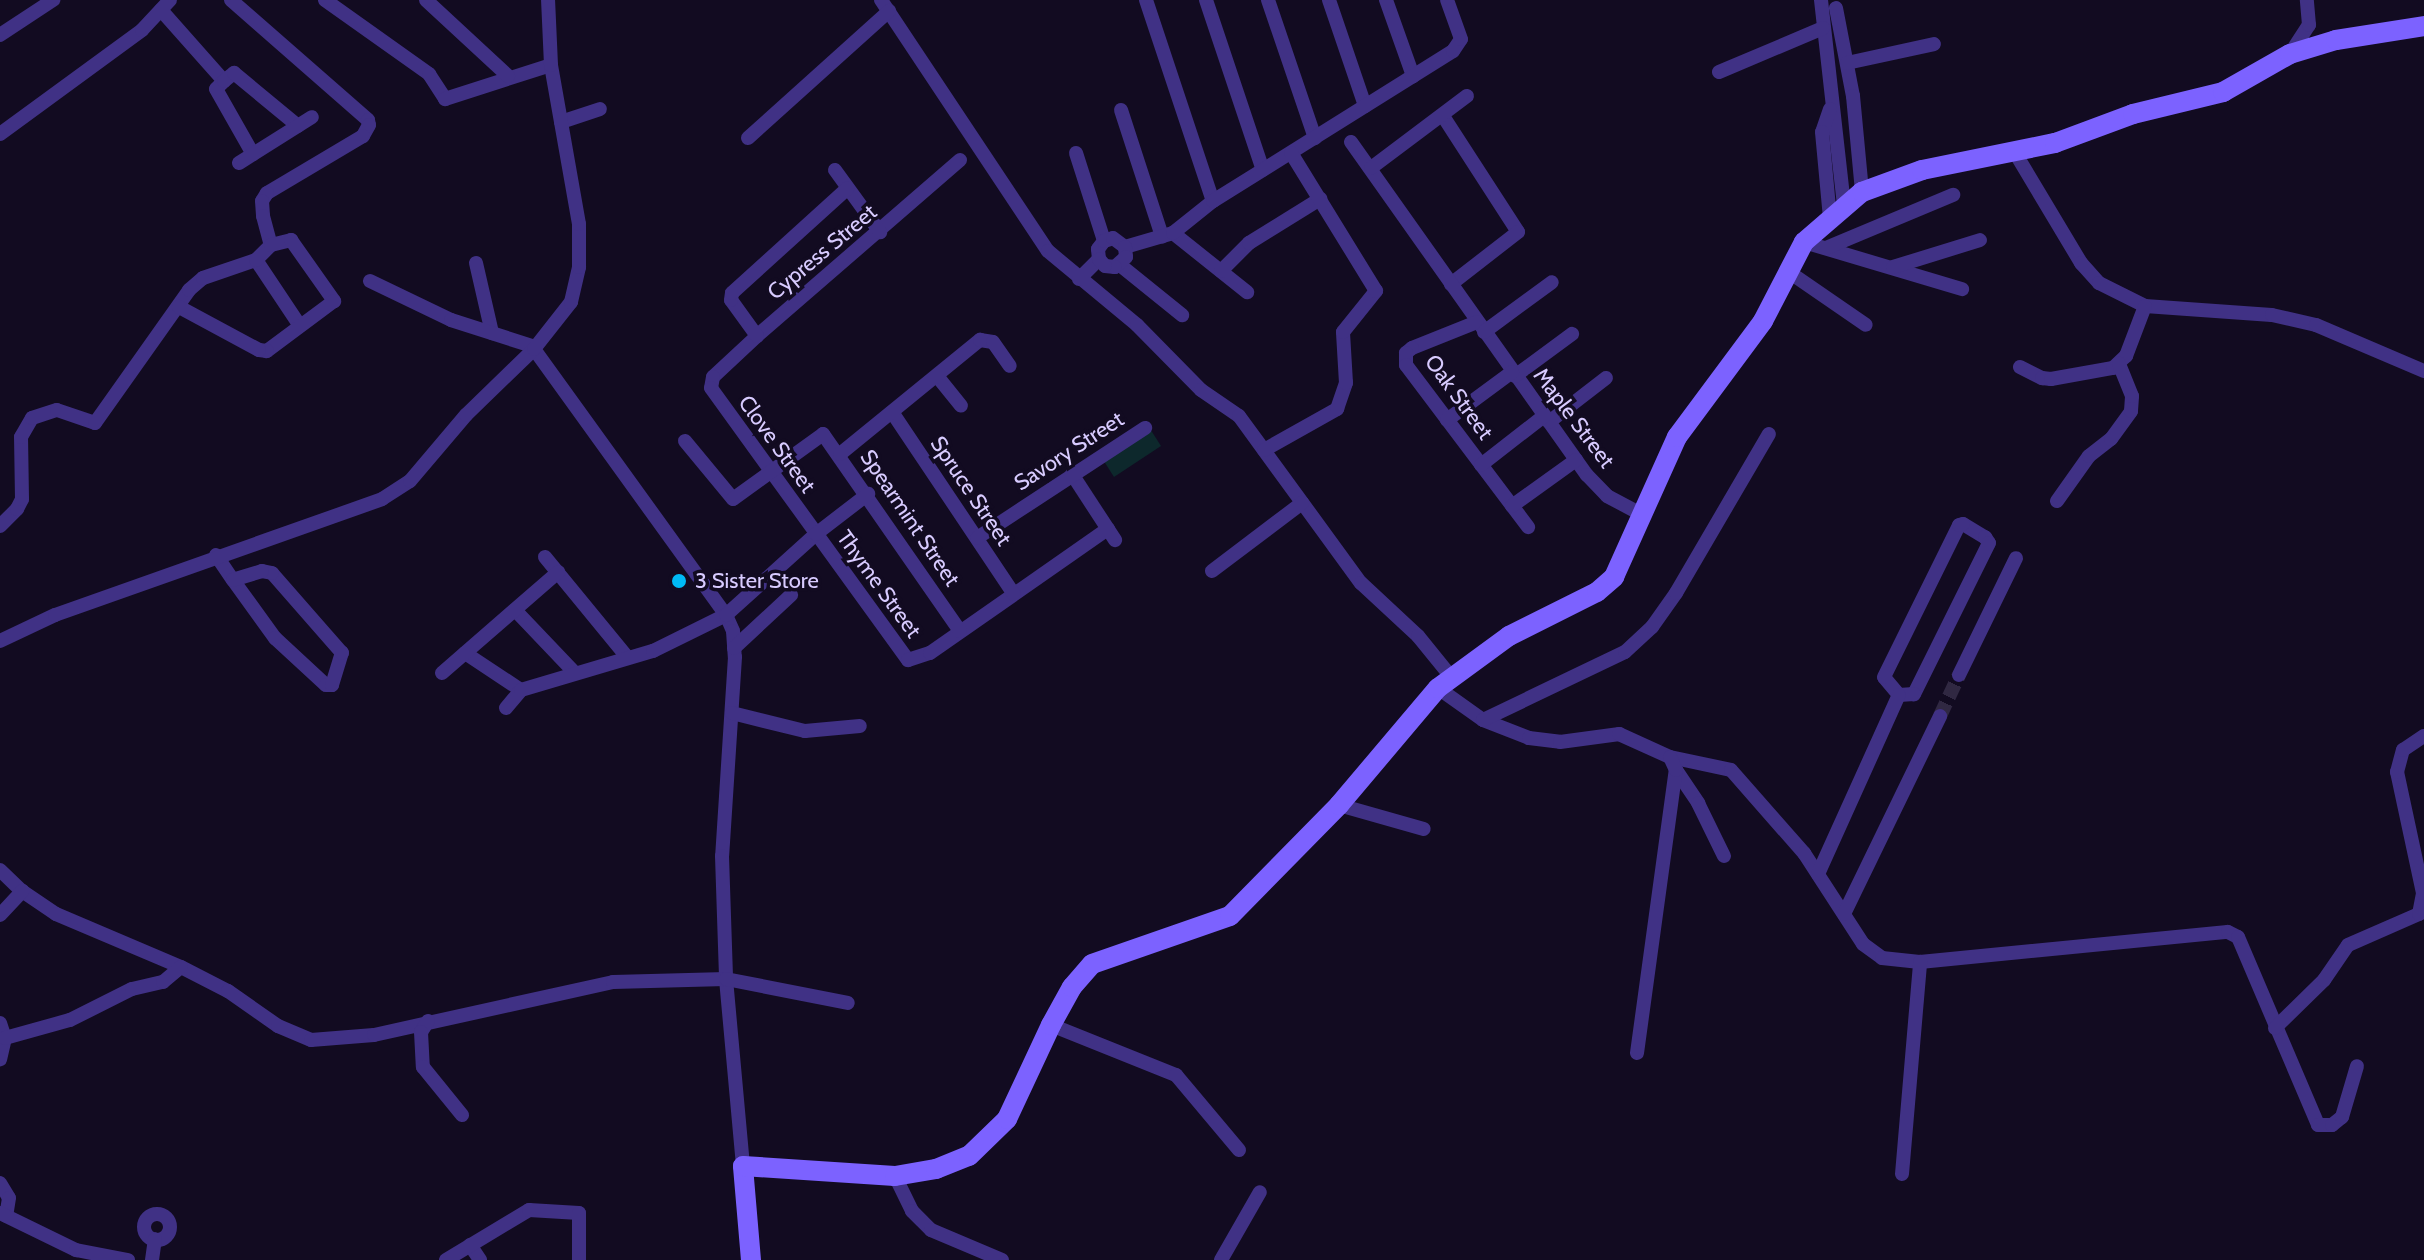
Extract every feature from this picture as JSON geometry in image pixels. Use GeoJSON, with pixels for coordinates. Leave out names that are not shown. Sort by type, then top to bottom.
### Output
{"type":"FeatureCollection","features":[{"type":"Feature","properties":{"kind":"street"},"geometry":{"type":"LineString","coordinates":[[0,35],[53,0]]}},
{"type":"Feature","properties":{"kind":"street"},"geometry":{"type":"LineString","coordinates":[[231,0],[369,125],[363,136],[267,193],[262,201],[263,216],[271,245]]}},
{"type":"Feature","properties":{"kind":"street"},"geometry":{"type":"LineString","coordinates":[[325,0],[429,74],[445,99],[508,76],[551,65]]}},
{"type":"Feature","properties":{"kind":"street"},"geometry":{"type":"LineString","coordinates":[[426,0],[508,76]]}},
{"type":"Feature","properties":{"kind":"street"},"geometry":{"type":"LineString","coordinates":[[0,641],[55,615],[153,583],[216,555],[382,499],[410,481],[466,415],[534,348],[571,302],[579,267],[579,224],[551,65],[548,0]]}},
{"type":"Feature","properties":{"kind":"street"},"geometry":{"type":"LineString","coordinates":[[1146,0],[1213,201]]}},
{"type":"Feature","properties":{"kind":"street"},"geometry":{"type":"LineString","coordinates":[[1206,0],[1263,170]]}},
{"type":"Feature","properties":{"kind":"street"},"geometry":{"type":"LineString","coordinates":[[1268,0],[1315,138]]}},
{"type":"Feature","properties":{"kind":"street"},"geometry":{"type":"LineString","coordinates":[[1329,0],[1365,106]]}},
{"type":"Feature","properties":{"kind":"street"},"geometry":{"type":"LineString","coordinates":[[1386,0],[1413,76]]}},
{"type":"Feature","properties":{"kind":"street"},"geometry":{"type":"LineString","coordinates":[[1125,247],[1168,234],[1213,201],[1453,51],[1461,39],[1447,0]]}},
{"type":"Feature","properties":{"kind":"street"},"geometry":{"type":"LineString","coordinates":[[1821,0],[1837,212]]}},
{"type":"Feature","properties":{"kind":"street"},"geometry":{"type":"LineString","coordinates":[[2290,54],[2309,25],[2307,0]]}},
{"type":"Feature","properties":{"kind":"street"},"geometry":{"type":"LineString","coordinates":[[0,134],[142,30],[166,5],[224,81]]}},
{"type":"Feature","properties":{"kind":"street"},"geometry":{"type":"LineString","coordinates":[[748,138],[888,5],[1048,251],[1137,325],[1201,390],[1239,416],[1361,583],[1415,633],[1445,683],[1483,720],[1529,738],[1560,742],[1619,734],[1673,764],[1731,770],[1804,853],[1863,944],[1882,958],[1920,962],[2228,932],[2238,937],[2318,1125],[2332,1125],[2342,1117],[2357,1066]]}},
{"type":"Feature","properties":{"kind":"street"},"geometry":{"type":"LineString","coordinates":[[1836,8],[1847,63],[1862,192]]}},
{"type":"Feature","properties":{"kind":"street"},"geometry":{"type":"LineString","coordinates":[[743,1166],[895,1176],[936,1169],[969,1156],[1007,1119],[1051,1025],[1072,987],[1092,964],[1230,916],[1339,805],[1445,683],[1509,636],[1597,592],[1614,577],[1677,437],[1763,321],[1804,242],[1862,192],[1922,170],[2055,143],[2133,114],[2223,92],[2290,54],[2336,40],[2424,26]]}},
{"type":"Feature","properties":{"kind":"street"},"geometry":{"type":"LineString","coordinates":[[1719,72],[1823,28]]}},
{"type":"Feature","properties":{"kind":"street"},"geometry":{"type":"LineString","coordinates":[[1847,63],[1934,44]]}},
{"type":"Feature","properties":{"kind":"street"},"geometry":{"type":"LineString","coordinates":[[253,154],[216,89],[234,73],[298,126]]}},
{"type":"Feature","properties":{"kind":"street"},"geometry":{"type":"LineString","coordinates":[[1371,168],[1467,96]]}},
{"type":"Feature","properties":{"kind":"street"},"geometry":{"type":"LineString","coordinates":[[561,122],[600,109]]}},
{"type":"Feature","properties":{"kind":"street"},"geometry":{"type":"LineString","coordinates":[[1121,110],[1168,234],[1247,292]]}},
{"type":"Feature","properties":{"kind":"street"},"geometry":{"type":"LineString","coordinates":[[1443,116],[1518,232],[1451,284]]}},
{"type":"Feature","properties":{"kind":"street"},"geometry":{"type":"LineString","coordinates":[[239,163],[312,117]]}},
{"type":"Feature","properties":{"kind":"street","name":"Maple Street"},"geometry":{"type":"LineString","coordinates":[[1351,142],[1576,460],[1607,496],[1642,515]]}},
{"type":"Feature","properties":{"kind":"street"},"geometry":{"type":"LineString","coordinates":[[2014,151],[2089,274],[2099,283],[2145,306],[2282,316],[2345,335],[2424,371]]}},
{"type":"Feature","properties":{"kind":"street"},"geometry":{"type":"LineString","coordinates":[[1076,153],[1104,241]]}},
{"type":"Feature","properties":{"kind":"street"},"geometry":{"type":"LineString","coordinates":[[1264,450],[1337,409],[1346,383],[1343,332],[1376,294],[1291,153]]}},
{"type":"Feature","properties":{"kind":"street","name":"Cypress Street"},"geometry":{"type":"LineString","coordinates":[[713,377],[960,160]]}},
{"type":"Feature","properties":{"kind":"street"},"geometry":{"type":"LineString","coordinates":[[835,170],[880,232]]}},
{"type":"Feature","properties":{"kind":"street"},"geometry":{"type":"LineString","coordinates":[[757,336],[731,300],[732,293],[848,188]]}},
{"type":"Feature","properties":{"kind":"street"},"geometry":{"type":"LineString","coordinates":[[1826,248],[1953,195]]}},
{"type":"Feature","properties":{"kind":"street"},"geometry":{"type":"LineString","coordinates":[[1221,271],[1249,243],[1320,199]]}},
{"type":"Feature","properties":{"kind":"street"},"geometry":{"type":"LineString","coordinates":[[1120,265],[1126,257],[1125,247],[1113,238],[1104,241],[1098,249],[1099,259],[1105,266],[1120,265],[1182,315]]}},
{"type":"Feature","properties":{"kind":"street"},"geometry":{"type":"LineString","coordinates":[[0,526],[17,509],[22,499],[21,437],[32,418],[57,410],[95,423],[189,290],[203,278],[256,260],[271,245],[285,240],[296,242],[334,297],[332,305],[272,349],[259,350],[179,307]]}},
{"type":"Feature","properties":{"kind":"street"},"geometry":{"type":"LineString","coordinates":[[1892,267],[1980,240]]}},
{"type":"Feature","properties":{"kind":"street"},"geometry":{"type":"LineString","coordinates":[[1804,242],[1962,289]]}},
{"type":"Feature","properties":{"kind":"street"},"geometry":{"type":"LineString","coordinates":[[1079,279],[1099,259]]}},
{"type":"Feature","properties":{"kind":"street"},"geometry":{"type":"LineString","coordinates":[[256,260],[300,326]]}},
{"type":"Feature","properties":{"kind":"street"},"geometry":{"type":"LineString","coordinates":[[476,263],[492,333]]}},
{"type":"Feature","properties":{"kind":"street"},"geometry":{"type":"LineString","coordinates":[[1789,272],[1866,325]]}},
{"type":"Feature","properties":{"kind":"street"},"geometry":{"type":"LineString","coordinates":[[370,281],[451,320],[534,348],[726,615],[734,648],[722,856],[726,979],[751,1260]]}},
{"type":"Feature","properties":{"kind":"street"},"geometry":{"type":"LineString","coordinates":[[1480,327],[1552,282]]}},
{"type":"Feature","properties":{"kind":"street"},"geometry":{"type":"LineString","coordinates":[[2020,367],[2051,379],[2103,372],[2119,363],[2134,339],[2145,306]]}},
{"type":"Feature","properties":{"kind":"street","name":"Oak Street"},"geometry":{"type":"LineString","coordinates":[[1480,327],[1406,353],[1406,365],[1528,527]]}},
{"type":"Feature","properties":{"kind":"street"},"geometry":{"type":"LineString","coordinates":[[1447,420],[1572,334]]}},
{"type":"Feature","properties":{"kind":"street"},"geometry":{"type":"LineString","coordinates":[[840,454],[985,338],[993,342],[1010,366]]}},
{"type":"Feature","properties":{"kind":"street"},"geometry":{"type":"LineString","coordinates":[[2057,501],[2089,456],[2111,439],[2131,411],[2132,396],[2119,363]]}},
{"type":"Feature","properties":{"kind":"street"},"geometry":{"type":"LineString","coordinates":[[937,376],[961,406]]}},
{"type":"Feature","properties":{"kind":"street","name":"Clove Street"},"geometry":{"type":"LineString","coordinates":[[713,377],[710,382],[714,394],[816,534]]}},
{"type":"Feature","properties":{"kind":"street"},"geometry":{"type":"LineString","coordinates":[[1481,465],[1606,378]]}},
{"type":"Feature","properties":{"kind":"street","name":"Spruce Street"},"geometry":{"type":"LineString","coordinates":[[892,412],[1014,594]]}},
{"type":"Feature","properties":{"kind":"street","name":"Savory Street"},"geometry":{"type":"LineString","coordinates":[[977,538],[1145,428]]}},
{"type":"Feature","properties":{"kind":"street","name":"Spearmint Street"},"geometry":{"type":"LineString","coordinates":[[770,473],[820,434],[826,436],[960,631]]}},
{"type":"Feature","properties":{"kind":"street"},"geometry":{"type":"LineString","coordinates":[[1483,720],[1625,652],[1652,627],[1676,593],[1769,434]]}},
{"type":"Feature","properties":{"kind":"street"},"geometry":{"type":"LineString","coordinates":[[685,441],[730,498],[738,497],[770,473]]}},
{"type":"Feature","properties":{"kind":"street"},"geometry":{"type":"LineString","coordinates":[[1512,506],[1576,460]]}},
{"type":"Feature","properties":{"kind":"street"},"geometry":{"type":"LineString","coordinates":[[960,631],[1112,534],[1072,474]]}},
{"type":"Feature","properties":{"kind":"street"},"geometry":{"type":"LineString","coordinates":[[506,708],[521,690],[653,651],[726,615],[816,534],[868,494]]}},
{"type":"Feature","properties":{"kind":"street"},"geometry":{"type":"LineString","coordinates":[[1212,571],[1302,503]]}},
{"type":"Feature","properties":{"kind":"street"},"geometry":{"type":"LineString","coordinates":[[1963,524],[1985,537],[1989,543],[1914,694],[1899,695],[1884,677],[1959,525],[1963,524]]}},
{"type":"Feature","properties":{"kind":"street","name":"Thyme Street"},"geometry":{"type":"LineString","coordinates":[[816,534],[908,660],[930,653],[960,631]]}},
{"type":"Feature","properties":{"kind":"street"},"geometry":{"type":"LineString","coordinates":[[216,555],[233,580],[275,638],[326,685],[332,685],[342,653],[272,573],[262,571],[233,580]]}},
{"type":"Feature","properties":{"kind":"street"},"geometry":{"type":"LineString","coordinates":[[545,557],[627,657]]}},
{"type":"Feature","properties":{"kind":"street"},"geometry":{"type":"LineString","coordinates":[[1959,675],[2016,558]]}},
{"type":"Feature","properties":{"kind":"street"},"geometry":{"type":"LineString","coordinates":[[442,673],[558,572]]}},
{"type":"Feature","properties":{"kind":"street"},"geometry":{"type":"LineString","coordinates":[[734,648],[791,595]]}},
{"type":"Feature","properties":{"kind":"street"},"geometry":{"type":"LineString","coordinates":[[515,610],[574,672]]}},
{"type":"Feature","properties":{"kind":"street"},"geometry":{"type":"LineString","coordinates":[[465,653],[521,690]]}},
{"type":"Feature","properties":{"kind":"street"},"geometry":{"type":"LineString","coordinates":[[1818,874],[1899,695]]}},
{"type":"Feature","properties":{"kind":"street"},"geometry":{"type":"LineString","coordinates":[[732,713],[805,731],[860,726]]}},
{"type":"Feature","properties":{"kind":"street"},"geometry":{"type":"LineString","coordinates":[[1844,914],[1940,716]]}},
{"type":"Feature","properties":{"kind":"street"},"geometry":{"type":"LineString","coordinates":[[2275,1028],[2324,980],[2348,945],[2419,914],[2423,893],[2397,772],[2403,750],[2424,736]]}},
{"type":"Feature","properties":{"kind":"street"},"geometry":{"type":"LineString","coordinates":[[1673,764],[1698,803],[1724,856]]}},
{"type":"Feature","properties":{"kind":"street"},"geometry":{"type":"LineString","coordinates":[[1637,1053],[1673,764]]}},
{"type":"Feature","properties":{"kind":"street"},"geometry":{"type":"LineString","coordinates":[[1339,805],[1424,829]]}},
{"type":"Feature","properties":{"kind":"street"},"geometry":{"type":"LineString","coordinates":[[0,870],[22,891],[70,921],[181,967],[228,991],[278,1026],[311,1040],[374,1035],[613,982],[726,979],[848,1003]]}},
{"type":"Feature","properties":{"kind":"street"},"geometry":{"type":"LineString","coordinates":[[0,915],[22,891]]}},
{"type":"Feature","properties":{"kind":"street"},"geometry":{"type":"LineString","coordinates":[[1902,1174],[1920,962]]}},
{"type":"Feature","properties":{"kind":"street"},"geometry":{"type":"LineString","coordinates":[[5,1038],[70,1020],[132,989],[163,982],[181,967]]}},
{"type":"Feature","properties":{"kind":"street"},"geometry":{"type":"LineString","coordinates":[[428,1021],[421,1032],[419,1054],[423,1067],[462,1115]]}},
{"type":"Feature","properties":{"kind":"street"},"geometry":{"type":"LineString","coordinates":[[0,1023],[5,1038],[0,1059]]}},
{"type":"Feature","properties":{"kind":"street"},"geometry":{"type":"LineString","coordinates":[[1051,1025],[1176,1075],[1239,1150]]}},
{"type":"Feature","properties":{"kind":"street"},"geometry":{"type":"LineString","coordinates":[[895,1176],[912,1211],[931,1230],[1002,1260]]}},
{"type":"Feature","properties":{"kind":"street"},"geometry":{"type":"LineString","coordinates":[[0,1183],[9,1198],[3,1215],[76,1250],[128,1260]]}},
{"type":"Feature","properties":{"kind":"street"},"geometry":{"type":"LineString","coordinates":[[1221,1260],[1260,1192]]}},
{"type":"Feature","properties":{"kind":"street"},"geometry":{"type":"LineString","coordinates":[[446,1260],[523,1212],[576,1212],[580,1216],[579,1260]]}},
{"type":"Feature","properties":{"kind":"street"},"geometry":{"type":"LineString","coordinates":[[152,1260],[155,1239]]}},
{"type":"Feature","properties":{"kind":"street"},"geometry":{"type":"LineString","coordinates":[[470,1245],[480,1260]]}},
{"type":"Feature","properties":{"kind":"green space"},"geometry":{"type":"Polygon","coordinates":[[[1147,424],[1161,446],[1114,477],[1100,455],[1147,424]]]}},
{"type":"Feature","properties":{"kind":"tunnel"},"geometry":{"type":"LineString","coordinates":[[1940,716],[1959,675]]}},
{"type":"Feature","properties":{"kind":"place","name":"3 Sister Store"},"geometry":{"type":"Point","coordinates":[679,581]}}]}
